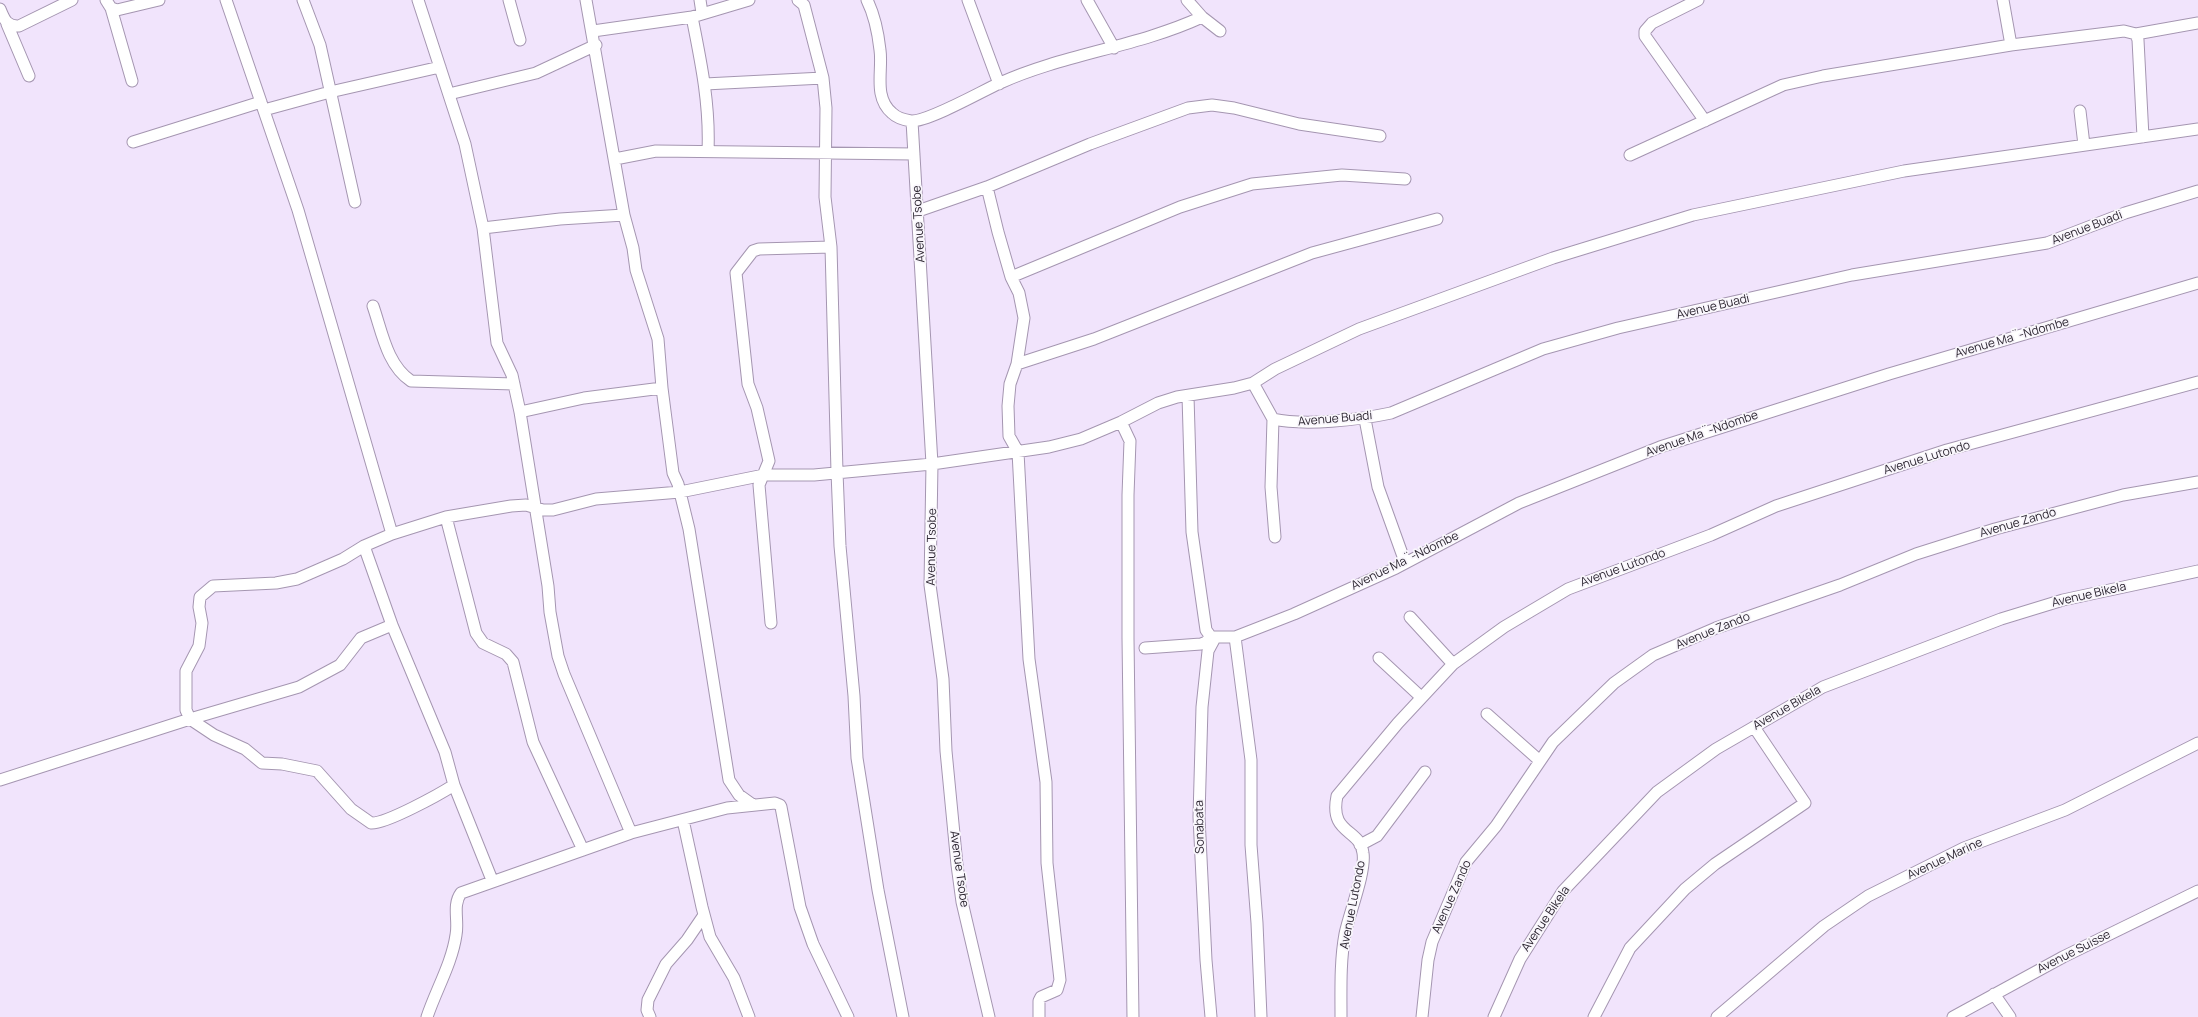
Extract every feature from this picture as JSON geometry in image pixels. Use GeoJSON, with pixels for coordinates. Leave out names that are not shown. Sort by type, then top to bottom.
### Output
{"type":"FeatureCollection","features":[{"type":"Feature","properties":{"kind":"street"},"geometry":{"type":"LineString","coordinates":[[7,24],[13,27],[19,26],[72,0]]}},
{"type":"Feature","properties":{"kind":"street"},"geometry":{"type":"LineString","coordinates":[[109,4],[121,10],[159,0]]}},
{"type":"Feature","properties":{"kind":"street"},"geometry":{"type":"LineString","coordinates":[[226,0],[298,210],[392,534]]}},
{"type":"Feature","properties":{"kind":"street"},"geometry":{"type":"LineString","coordinates":[[303,0],[320,45],[355,202]]}},
{"type":"Feature","properties":{"kind":"street"},"geometry":{"type":"LineString","coordinates":[[418,0],[465,144],[483,228],[497,343],[512,375],[520,412],[537,508],[548,586],[550,612],[558,656],[564,674],[631,832]]}},
{"type":"Feature","properties":{"kind":"street"},"geometry":{"type":"LineString","coordinates":[[508,0],[520,40]]}},
{"type":"Feature","properties":{"kind":"street"},"geometry":{"type":"LineString","coordinates":[[586,0],[596,45],[624,215],[633,248],[636,270],[658,339],[662,388],[673,473],[680,492],[689,529],[732,786],[727,808]]}},
{"type":"Feature","properties":{"kind":"street"},"geometry":{"type":"LineString","coordinates":[[700,0],[697,15],[706,84],[709,131],[708,151]]}},
{"type":"Feature","properties":{"kind":"street"},"geometry":{"type":"LineString","coordinates":[[593,30],[697,15],[749,0]]}},
{"type":"Feature","properties":{"kind":"street"},"geometry":{"type":"LineString","coordinates":[[798,0],[804,5],[823,78],[826,108],[824,153],[825,197],[831,247],[840,546],[854,696],[857,758],[882,911],[903,1017]]}},
{"type":"Feature","properties":{"kind":"street"},"geometry":{"type":"LineString","coordinates":[[867,0],[876,22],[881,52],[880,87],[883,101],[892,113],[912,121],[938,113],[1025,72],[1114,48],[1202,17]]}},
{"type":"Feature","properties":{"kind":"street"},"geometry":{"type":"LineString","coordinates":[[968,0],[999,84]]}},
{"type":"Feature","properties":{"kind":"street"},"geometry":{"type":"LineString","coordinates":[[1087,0],[1114,48]]}},
{"type":"Feature","properties":{"kind":"street"},"geometry":{"type":"LineString","coordinates":[[1187,0],[1202,17],[1220,31]]}},
{"type":"Feature","properties":{"kind":"street"},"geometry":{"type":"LineString","coordinates":[[1698,0],[1685,2],[1652,23],[1645,30],[1645,36],[1705,120]]}},
{"type":"Feature","properties":{"kind":"street"},"geometry":{"type":"LineString","coordinates":[[2003,0],[2011,45]]}},
{"type":"Feature","properties":{"kind":"street"},"geometry":{"type":"LineString","coordinates":[[109,4],[132,81]]}},
{"type":"Feature","properties":{"kind":"street"},"geometry":{"type":"LineString","coordinates":[[0,9],[29,76]]}},
{"type":"Feature","properties":{"kind":"street"},"geometry":{"type":"LineString","coordinates":[[1630,155],[1705,120],[1783,86],[1796,82],[1823,76],[2011,45],[2124,30],[2136,34],[2198,23]]}},
{"type":"Feature","properties":{"kind":"street"},"geometry":{"type":"LineString","coordinates":[[2136,34],[2143,137]]}},
{"type":"Feature","properties":{"kind":"street"},"geometry":{"type":"LineString","coordinates":[[449,94],[536,73],[596,45]]}},
{"type":"Feature","properties":{"kind":"street"},"geometry":{"type":"LineString","coordinates":[[133,142],[263,106],[440,67]]}},
{"type":"Feature","properties":{"kind":"street"},"geometry":{"type":"LineString","coordinates":[[706,84],[823,78]]}},
{"type":"Feature","properties":{"kind":"street"},"geometry":{"type":"LineString","coordinates":[[918,211],[988,187],[1144,123],[1194,107],[1212,105],[1234,108],[1299,124],[1380,136]]}},
{"type":"Feature","properties":{"kind":"street"},"geometry":{"type":"LineString","coordinates":[[2080,111],[2084,145]]}},
{"type":"Feature","properties":{"kind":"street","name":"Avenue Tsobe"},"geometry":{"type":"LineString","coordinates":[[912,121],[932,464],[930,585],[943,679],[950,796],[962,902],[989,1017]]}},
{"type":"Feature","properties":{"kind":"street"},"geometry":{"type":"LineString","coordinates":[[454,785],[441,794],[393,816],[376,823],[371,823],[351,809],[317,771],[282,764],[262,763],[245,749],[214,735],[190,719],[186,710],[186,671],[199,646],[202,623],[199,602],[204,592],[216,586],[289,581],[343,559],[364,546],[392,534],[446,517],[511,506],[526,506],[553,510],[596,499],[680,492],[764,475],[814,475],[932,464],[1018,452],[1081,439],[1121,422],[1158,403],[1252,383],[1275,369],[1358,329],[1552,258],[1693,215],[1904,171],[2198,129]]}},
{"type":"Feature","properties":{"kind":"street"},"geometry":{"type":"LineString","coordinates":[[615,159],[656,151],[914,154]]}},
{"type":"Feature","properties":{"kind":"street"},"geometry":{"type":"LineString","coordinates":[[1011,277],[1180,207],[1252,184],[1342,175],[1405,179]]}},
{"type":"Feature","properties":{"kind":"street"},"geometry":{"type":"LineString","coordinates":[[988,187],[1011,277],[1019,293],[1024,318],[1017,364],[1010,384],[1009,436],[1018,452],[1029,660],[1046,782],[1048,863],[1060,980],[1057,990],[1042,997],[1039,1001],[1039,1017]]}},
{"type":"Feature","properties":{"kind":"street","name":"Avenue Buadi"},"geometry":{"type":"LineString","coordinates":[[1273,419],[1299,423],[1364,419],[1391,413],[1544,349],[1618,328],[1852,275],[2047,243],[2125,214],[2198,192]]}},
{"type":"Feature","properties":{"kind":"street"},"geometry":{"type":"LineString","coordinates":[[483,228],[560,219],[624,215]]}},
{"type":"Feature","properties":{"kind":"street"},"geometry":{"type":"LineString","coordinates":[[1017,364],[1094,339],[1312,253],[1437,219]]}},
{"type":"Feature","properties":{"kind":"street"},"geometry":{"type":"LineString","coordinates":[[771,622],[759,485],[769,461],[757,408],[748,384],[736,273],[753,251],[759,249],[831,247]]}},
{"type":"Feature","properties":{"kind":"street","name":"Avenue Ma¨-Ndombe"},"geometry":{"type":"LineString","coordinates":[[1231,638],[1294,614],[1405,562],[1519,503],[1660,447],[1889,374],[2198,282]]}},
{"type":"Feature","properties":{"kind":"street"},"geometry":{"type":"LineString","coordinates":[[373,306],[387,350],[401,374],[411,381],[514,384]]}},
{"type":"Feature","properties":{"kind":"street","name":"Avenue Lutondo"},"geometry":{"type":"LineString","coordinates":[[1341,1017],[1344,948],[1363,860],[1360,845],[1338,821],[1334,810],[1338,796],[1421,697],[1453,664],[1504,627],[1568,588],[1711,535],[1776,506],[1947,450],[2198,382]]}},
{"type":"Feature","properties":{"kind":"street"},"geometry":{"type":"LineString","coordinates":[[1252,383],[1273,419],[1270,487],[1275,537]]}},
{"type":"Feature","properties":{"kind":"street"},"geometry":{"type":"LineString","coordinates":[[520,412],[584,398],[662,388]]}},
{"type":"Feature","properties":{"kind":"street"},"geometry":{"type":"LineString","coordinates":[[1188,396],[1192,532],[1206,630],[1213,638]]}},
{"type":"Feature","properties":{"kind":"street"},"geometry":{"type":"LineString","coordinates":[[1364,419],[1378,487],[1405,562]]}},
{"type":"Feature","properties":{"kind":"street"},"geometry":{"type":"LineString","coordinates":[[1121,422],[1130,441],[1128,495],[1128,638],[1132,1017]]}},
{"type":"Feature","properties":{"kind":"street","name":"Avenue Zando"},"geometry":{"type":"LineString","coordinates":[[1422,1017],[1428,960],[1432,942],[1466,862],[1496,826],[1553,742],[1614,683],[1653,655],[1709,631],[1840,585],[1916,554],[1995,529],[2123,495],[2198,482]]}},
{"type":"Feature","properties":{"kind":"street"},"geometry":{"type":"LineString","coordinates":[[446,517],[476,633],[483,643],[506,654],[513,662],[527,726],[583,850]]}},
{"type":"Feature","properties":{"kind":"street"},"geometry":{"type":"LineString","coordinates":[[364,546],[392,625],[445,752],[454,785],[492,880]]}},
{"type":"Feature","properties":{"kind":"street","name":"Avenue Bikela"},"geometry":{"type":"LineString","coordinates":[[1494,1017],[1520,959],[1563,891],[1657,792],[1716,749],[1823,687],[2002,619],[2062,600],[2198,571]]}},
{"type":"Feature","properties":{"kind":"street"},"geometry":{"type":"LineString","coordinates":[[1410,617],[1453,664]]}},
{"type":"Feature","properties":{"kind":"street"},"geometry":{"type":"LineString","coordinates":[[0,780],[190,719],[282,694],[305,685],[340,665],[361,638],[392,625]]}},
{"type":"Feature","properties":{"kind":"street"},"geometry":{"type":"LineString","coordinates":[[1145,648],[1201,644],[1213,638],[1231,638],[1251,760],[1251,845],[1257,923],[1261,1017]]}},
{"type":"Feature","properties":{"kind":"street","name":"Sonabata"},"geometry":{"type":"LineString","coordinates":[[1211,1017],[1206,960],[1199,817],[1202,707],[1208,651],[1213,638]]}},
{"type":"Feature","properties":{"kind":"street"},"geometry":{"type":"LineString","coordinates":[[1378,658],[1421,697]]}},
{"type":"Feature","properties":{"kind":"street"},"geometry":{"type":"LineString","coordinates":[[1487,714],[1540,760]]}},
{"type":"Feature","properties":{"kind":"street"},"geometry":{"type":"LineString","coordinates":[[1594,1017],[1630,948],[1676,899],[1715,864],[1806,803],[1754,727]]}},
{"type":"Feature","properties":{"kind":"street","name":"Avenue Marine"},"geometry":{"type":"LineString","coordinates":[[1717,1017],[1824,926],[1868,896],[1964,848],[2065,810],[2198,743]]}},
{"type":"Feature","properties":{"kind":"street"},"geometry":{"type":"LineString","coordinates":[[1360,845],[1377,836],[1425,772]]}},
{"type":"Feature","properties":{"kind":"street"},"geometry":{"type":"LineString","coordinates":[[732,786],[739,795],[753,806]]}},
{"type":"Feature","properties":{"kind":"street"},"geometry":{"type":"LineString","coordinates":[[427,1017],[454,948],[457,933],[457,898],[467,889],[583,850],[631,832],[727,808],[774,803],[780,805],[800,907],[813,944],[848,1017]]}},
{"type":"Feature","properties":{"kind":"street"},"geometry":{"type":"LineString","coordinates":[[683,820],[710,937],[734,978],[749,1017]]}},
{"type":"Feature","properties":{"kind":"street","name":"Avenue Suisse"},"geometry":{"type":"LineString","coordinates":[[1952,1017],[2062,957],[2198,892]]}},
{"type":"Feature","properties":{"kind":"street"},"geometry":{"type":"LineString","coordinates":[[650,1017],[647,1010],[648,1000],[666,964],[687,940],[704,915]]}},
{"type":"Feature","properties":{"kind":"street"},"geometry":{"type":"LineString","coordinates":[[1994,994],[2010,1017]]}}]}
